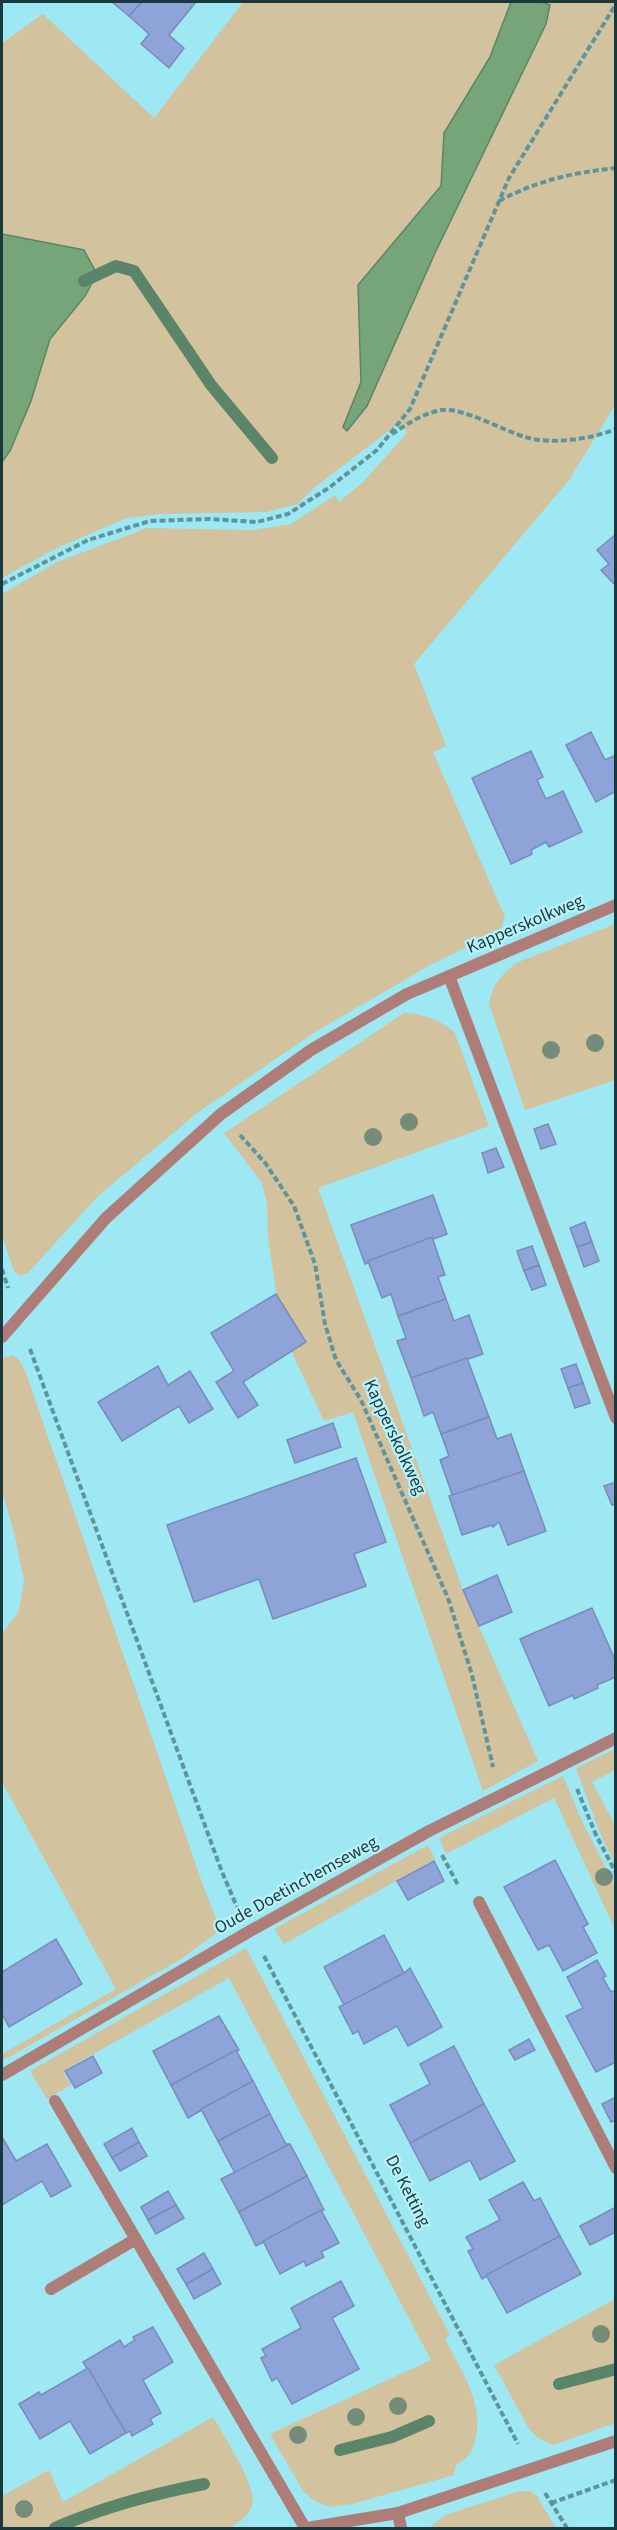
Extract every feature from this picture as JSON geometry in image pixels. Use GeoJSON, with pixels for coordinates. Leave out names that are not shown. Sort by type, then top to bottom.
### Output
{"type":"FeatureCollection","features":[{"type":"Feature","properties":{"kind":"street","name":"Kapperskolkweg"},"geometry":{"type":"LineString","coordinates":[[2,1337],[106,1218],[221,1114],[311,1050],[407,994],[615,905]]}},
{"type":"Feature","properties":{"kind":"street"},"geometry":{"type":"LineString","coordinates":[[449,976],[615,1418]]}},
{"type":"Feature","properties":{"kind":"street","name":"Oude Doetinchemseweg"},"geometry":{"type":"LineString","coordinates":[[2,2075],[250,1930],[429,1831],[615,1738]]}},
{"type":"Feature","properties":{"kind":"street"},"geometry":{"type":"LineString","coordinates":[[479,1902],[615,2168]]}},
{"type":"Feature","properties":{"kind":"street"},"geometry":{"type":"LineString","coordinates":[[55,2101],[306,2529],[398,2514],[615,2441]]}},
{"type":"Feature","properties":{"kind":"street"},"geometry":{"type":"LineString","coordinates":[[51,2289],[136,2239]]}},
{"type":"Feature","properties":{"kind":"street"},"geometry":{"type":"LineString","coordinates":[[398,2514],[401,2529]]}},
{"type":"Feature","properties":{"kind":"path"},"geometry":{"type":"LineString","coordinates":[[2,584],[88,540],[150,521],[209,519],[257,522],[288,514],[339,480],[377,450],[410,409],[509,178],[615,4]]}},
{"type":"Feature","properties":{"kind":"path"},"geometry":{"type":"LineString","coordinates":[[499,201],[526,187],[571,173],[615,168]]}},
{"type":"Feature","properties":{"kind":"path"},"geometry":{"type":"LineString","coordinates":[[387,436],[416,419],[444,410],[485,420],[527,438],[574,440],[615,429]]}},
{"type":"Feature","properties":{"kind":"path","name":"Kapperskolkweg"},"geometry":{"type":"LineString","coordinates":[[221,1114],[266,1164],[294,1206],[315,1264],[325,1324],[336,1360],[361,1400],[448,1598],[472,1675],[490,1761],[505,1793]]}},
{"type":"Feature","properties":{"kind":"path","name":"De Ketting"},"geometry":{"type":"LineString","coordinates":[[2,1269],[222,1872],[250,1930],[532,2470],[567,2529]]}},
{"type":"Feature","properties":{"kind":"path"},"geometry":{"type":"LineString","coordinates":[[567,1761],[596,1835],[615,1873]]}},
{"type":"Feature","properties":{"kind":"path"},"geometry":{"type":"LineString","coordinates":[[429,1831],[469,1906],[479,1902]]}},
{"type":"Feature","properties":{"kind":"path"},"geometry":{"type":"LineString","coordinates":[[551,2503],[615,2480]]}},
{"type":"Feature","properties":{"kind":"shaded area"},"geometry":{"type":"Polygon","coordinates":[[[243,2],[511,2],[490,57],[444,133],[442,186],[358,285],[361,382],[343,427],[367,406],[435,253],[546,24],[550,5],[542,2],[615,2],[615,405],[569,480],[414,664],[446,746],[433,752],[505,917],[500,931],[432,964],[315,1032],[197,1113],[98,1196],[28,1273],[20,1276],[14,1271],[2,1235],[2,594],[57,562],[147,528],[252,530],[291,524],[335,495],[339,502],[363,482],[408,432],[396,425],[314,488],[298,504],[267,512],[161,514],[127,518],[59,547],[2,578],[2,462],[18,434],[53,334],[85,296],[84,250],[2,234],[2,43],[43,14],[154,118],[243,2]]]}},
{"type":"Feature","properties":{"kind":"shaded area"},"geometry":{"type":"Polygon","coordinates":[[[511,2],[542,2],[550,5],[546,24],[435,253],[367,406],[347,431],[343,427],[361,382],[358,285],[441,186],[444,133],[490,57],[511,2]]]}},
{"type":"Feature","properties":{"kind":"shaded area"},"geometry":{"type":"Polygon","coordinates":[[[2,234],[84,250],[97,274],[85,296],[50,339],[31,401],[10,451],[2,462],[2,234]]]}},
{"type":"Feature","properties":{"kind":"shaded area"},"geometry":{"type":"Polygon","coordinates":[[[615,924],[615,1080],[525,1110],[489,1004],[495,986],[516,963],[615,924]]]}},
{"type":"Feature","properties":{"kind":"shaded area"},"geometry":{"type":"Polygon","coordinates":[[[404,1013],[417,1014],[431,1019],[445,1025],[455,1033],[489,1126],[318,1188],[463,1590],[538,1761],[483,1791],[353,1412],[324,1421],[287,1342],[278,1304],[268,1238],[267,1204],[262,1183],[224,1133],[404,1013]]]}},
{"type":"Feature","properties":{"kind":"shaded area"},"geometry":{"type":"Polygon","coordinates":[[[13,1355],[20,1361],[26,1373],[205,1891],[221,1930],[181,1959],[2,2061],[2,2054],[116,1989],[2,1782],[2,1634],[19,1611],[24,1580],[14,1532],[2,1491],[2,1358],[13,1355]]]}},
{"type":"Feature","properties":{"kind":"shaded area"},"geometry":{"type":"Polygon","coordinates":[[[615,1749],[615,1770],[592,1782],[615,1825],[615,1864],[600,1833],[576,1768],[615,1749]]]}},
{"type":"Feature","properties":{"kind":"shaded area"},"geometry":{"type":"Polygon","coordinates":[[[563,1776],[583,1823],[615,1885],[615,1929],[554,1798],[446,1854],[439,1838],[563,1776]]]}},
{"type":"Feature","properties":{"kind":"shaded area"},"geometry":{"type":"Polygon","coordinates":[[[428,1845],[435,1859],[284,1944],[274,1929],[428,1845]]]}},
{"type":"Feature","properties":{"kind":"shaded area"},"geometry":{"type":"Polygon","coordinates":[[[246,1948],[450,2335],[445,2338],[469,2385],[477,2422],[472,2450],[464,2460],[456,2465],[454,2475],[352,2504],[331,2507],[315,2501],[303,2491],[270,2434],[431,2360],[229,1978],[63,2071],[71,2085],[47,2099],[30,2071],[246,1948]]]}},
{"type":"Feature","properties":{"kind":"shaded area"},"geometry":{"type":"Polygon","coordinates":[[[615,2299],[615,2423],[553,2445],[538,2438],[529,2429],[494,2365],[615,2299]]]}},
{"type":"Feature","properties":{"kind":"shaded area"},"geometry":{"type":"Polygon","coordinates":[[[213,2417],[245,2474],[252,2497],[252,2506],[248,2513],[229,2528],[2,2528],[2,2496],[49,2470],[63,2502],[213,2417]]]}},
{"type":"Feature","properties":{"kind":"shaded area"},"geometry":{"type":"Polygon","coordinates":[[[520,2491],[530,2491],[537,2496],[556,2528],[430,2528],[448,2514],[520,2491]]]}},
{"type":"Feature","properties":{"kind":"building"},"geometry":{"type":"Polygon","coordinates":[[[112,2],[142,2],[129,16],[112,2]]]}},
{"type":"Feature","properties":{"kind":"building"},"geometry":{"type":"Polygon","coordinates":[[[142,2],[196,2],[169,35],[184,48],[169,68],[141,44],[149,34],[129,16],[142,2]]]}},
{"type":"Feature","properties":{"kind":"building"},"geometry":{"type":"Polygon","coordinates":[[[616,534],[616,586],[601,570],[609,564],[597,550],[616,534]]]}},
{"type":"Feature","properties":{"kind":"building"},"geometry":{"type":"Polygon","coordinates":[[[591,732],[605,760],[616,755],[616,791],[596,802],[566,745],[591,732]]]}},
{"type":"Feature","properties":{"kind":"building"},"geometry":{"type":"Polygon","coordinates":[[[531,751],[543,777],[537,780],[546,799],[563,791],[582,832],[549,847],[546,842],[531,850],[532,854],[511,864],[472,778],[531,751]]]}},
{"type":"Feature","properties":{"kind":"building"},"geometry":{"type":"Polygon","coordinates":[[[548,1124],[556,1144],[541,1149],[534,1129],[548,1124]]]}},
{"type":"Feature","properties":{"kind":"building"},"geometry":{"type":"Polygon","coordinates":[[[496,1148],[504,1167],[488,1173],[482,1153],[496,1148]]]}},
{"type":"Feature","properties":{"kind":"building"},"geometry":{"type":"Polygon","coordinates":[[[433,1195],[447,1234],[365,1264],[351,1225],[433,1195]]]}},
{"type":"Feature","properties":{"kind":"building"},"geometry":{"type":"Polygon","coordinates":[[[585,1222],[592,1242],[577,1247],[570,1228],[585,1222]]]}},
{"type":"Feature","properties":{"kind":"building"},"geometry":{"type":"Polygon","coordinates":[[[432,1237],[445,1275],[438,1277],[446,1299],[398,1316],[391,1294],[382,1298],[368,1261],[432,1237]]]}},
{"type":"Feature","properties":{"kind":"building"},"geometry":{"type":"Polygon","coordinates":[[[592,1242],[599,1261],[584,1267],[577,1247],[592,1242]]]}},
{"type":"Feature","properties":{"kind":"building"},"geometry":{"type":"Polygon","coordinates":[[[532,1246],[539,1265],[524,1271],[517,1251],[532,1246]]]}},
{"type":"Feature","properties":{"kind":"building"},"geometry":{"type":"Polygon","coordinates":[[[539,1265],[546,1285],[532,1290],[524,1271],[539,1265]]]}},
{"type":"Feature","properties":{"kind":"building"},"geometry":{"type":"Polygon","coordinates":[[[276,1294],[306,1342],[243,1382],[258,1405],[238,1418],[216,1382],[234,1371],[211,1333],[276,1294]]]}},
{"type":"Feature","properties":{"kind":"building"},"geometry":{"type":"Polygon","coordinates":[[[446,1299],[454,1321],[469,1315],[483,1354],[411,1378],[397,1341],[406,1338],[398,1316],[446,1299]]]}},
{"type":"Feature","properties":{"kind":"building"},"geometry":{"type":"Polygon","coordinates":[[[467,1358],[489,1417],[441,1434],[433,1412],[424,1416],[411,1378],[467,1358]]]}},
{"type":"Feature","properties":{"kind":"building"},"geometry":{"type":"Polygon","coordinates":[[[576,1364],[583,1383],[568,1388],[561,1369],[576,1364]]]}},
{"type":"Feature","properties":{"kind":"building"},"geometry":{"type":"Polygon","coordinates":[[[158,1366],[168,1385],[190,1371],[213,1409],[189,1423],[179,1406],[122,1441],[98,1402],[158,1366]]]}},
{"type":"Feature","properties":{"kind":"building"},"geometry":{"type":"Polygon","coordinates":[[[583,1383],[590,1403],[575,1408],[568,1388],[583,1383]]]}},
{"type":"Feature","properties":{"kind":"building"},"geometry":{"type":"Polygon","coordinates":[[[489,1417],[497,1439],[511,1434],[524,1471],[453,1497],[440,1460],[449,1456],[441,1434],[489,1417]]]}},
{"type":"Feature","properties":{"kind":"building"},"geometry":{"type":"Polygon","coordinates":[[[333,1423],[341,1447],[295,1463],[287,1440],[333,1423]]]}},
{"type":"Feature","properties":{"kind":"building"},"geometry":{"type":"Polygon","coordinates":[[[356,1458],[386,1542],[354,1554],[366,1586],[273,1619],[259,1579],[194,1602],[167,1525],[356,1458]]]}},
{"type":"Feature","properties":{"kind":"building"},"geometry":{"type":"Polygon","coordinates":[[[524,1471],[546,1531],[508,1545],[499,1522],[493,1527],[492,1525],[462,1535],[449,1496],[524,1471]]]}},
{"type":"Feature","properties":{"kind":"building"},"geometry":{"type":"Polygon","coordinates":[[[616,1482],[616,1504],[612,1505],[604,1486],[616,1482]]]}},
{"type":"Feature","properties":{"kind":"building"},"geometry":{"type":"Polygon","coordinates":[[[497,1575],[512,1612],[479,1626],[463,1590],[497,1575]]]}},
{"type":"Feature","properties":{"kind":"building"},"geometry":{"type":"Polygon","coordinates":[[[592,1608],[616,1662],[616,1677],[574,1699],[573,1695],[549,1706],[520,1639],[592,1608]]]}},
{"type":"Feature","properties":{"kind":"building"},"geometry":{"type":"Polygon","coordinates":[[[555,1860],[588,1924],[583,1927],[597,1953],[563,1971],[549,1945],[538,1950],[504,1887],[555,1860]]]}},
{"type":"Feature","properties":{"kind":"building"},"geometry":{"type":"Polygon","coordinates":[[[434,1861],[444,1881],[408,1900],[397,1881],[434,1861]]]}},
{"type":"Feature","properties":{"kind":"building"},"geometry":{"type":"Polygon","coordinates":[[[384,1935],[404,1973],[344,2005],[324,1967],[384,1935]]]}},
{"type":"Feature","properties":{"kind":"building"},"geometry":{"type":"Polygon","coordinates":[[[56,1939],[82,1984],[9,2027],[2,2014],[2,1972],[56,1939]]]}},
{"type":"Feature","properties":{"kind":"building"},"geometry":{"type":"Polygon","coordinates":[[[597,1960],[606,1976],[603,1978],[611,1992],[616,1990],[616,2062],[596,2072],[566,2016],[583,2008],[567,1977],[597,1960]]]}},
{"type":"Feature","properties":{"kind":"building"},"geometry":{"type":"Polygon","coordinates":[[[410,1968],[442,2027],[408,2046],[397,2026],[364,2044],[358,2031],[353,2034],[339,2007],[410,1968]]]}},
{"type":"Feature","properties":{"kind":"building"},"geometry":{"type":"Polygon","coordinates":[[[219,2016],[239,2050],[171,2085],[153,2051],[219,2016]]]}},
{"type":"Feature","properties":{"kind":"building"},"geometry":{"type":"Polygon","coordinates":[[[529,2039],[535,2050],[515,2060],[509,2050],[529,2039]]]}},
{"type":"Feature","properties":{"kind":"building"},"geometry":{"type":"Polygon","coordinates":[[[454,2046],[484,2104],[410,2143],[390,2105],[430,2084],[420,2064],[454,2046]]]}},
{"type":"Feature","properties":{"kind":"building"},"geometry":{"type":"Polygon","coordinates":[[[236,2050],[253,2081],[188,2118],[171,2085],[236,2050]]]}},
{"type":"Feature","properties":{"kind":"building"},"geometry":{"type":"Polygon","coordinates":[[[93,2056],[102,2073],[75,2088],[65,2071],[93,2056]]]}},
{"type":"Feature","properties":{"kind":"building"},"geometry":{"type":"Polygon","coordinates":[[[253,2081],[270,2114],[218,2141],[201,2109],[253,2081]]]}},
{"type":"Feature","properties":{"kind":"building"},"geometry":{"type":"Polygon","coordinates":[[[616,2097],[616,2120],[611,2122],[602,2104],[616,2097]]]}},
{"type":"Feature","properties":{"kind":"building"},"geometry":{"type":"Polygon","coordinates":[[[484,2104],[515,2161],[480,2180],[470,2160],[430,2181],[410,2143],[484,2104]]]}},
{"type":"Feature","properties":{"kind":"building"},"geometry":{"type":"Polygon","coordinates":[[[270,2114],[286,2144],[290,2144],[235,2173],[218,2141],[270,2114]]]}},
{"type":"Feature","properties":{"kind":"building"},"geometry":{"type":"Polygon","coordinates":[[[132,2128],[139,2142],[112,2158],[104,2144],[132,2128]]]}},
{"type":"Feature","properties":{"kind":"building"},"geometry":{"type":"Polygon","coordinates":[[[2,2137],[16,2161],[47,2144],[71,2186],[51,2197],[42,2181],[2,2205],[2,2137]]]}},
{"type":"Feature","properties":{"kind":"building"},"geometry":{"type":"Polygon","coordinates":[[[139,2142],[147,2156],[120,2171],[112,2158],[139,2142]]]}},
{"type":"Feature","properties":{"kind":"building"},"geometry":{"type":"Polygon","coordinates":[[[290,2144],[307,2176],[239,2212],[221,2179],[290,2144]]]}},
{"type":"Feature","properties":{"kind":"building"},"geometry":{"type":"Polygon","coordinates":[[[307,2176],[324,2210],[256,2246],[239,2212],[307,2176]]]}},
{"type":"Feature","properties":{"kind":"building"},"geometry":{"type":"Polygon","coordinates":[[[523,2182],[534,2201],[540,2198],[560,2236],[482,2279],[468,2251],[473,2249],[466,2237],[500,2220],[489,2200],[523,2182]]]}},
{"type":"Feature","properties":{"kind":"building"},"geometry":{"type":"Polygon","coordinates":[[[168,2191],[176,2205],[148,2220],[141,2207],[168,2191]]]}},
{"type":"Feature","properties":{"kind":"building"},"geometry":{"type":"Polygon","coordinates":[[[176,2205],[184,2218],[156,2234],[148,2220],[176,2205]]]}},
{"type":"Feature","properties":{"kind":"building"},"geometry":{"type":"Polygon","coordinates":[[[616,2207],[616,2232],[590,2245],[580,2226],[616,2207]]]}},
{"type":"Feature","properties":{"kind":"building"},"geometry":{"type":"Polygon","coordinates":[[[321,2210],[339,2243],[321,2252],[324,2257],[306,2266],[304,2261],[280,2274],[263,2241],[321,2210]]]}},
{"type":"Feature","properties":{"kind":"building"},"geometry":{"type":"Polygon","coordinates":[[[560,2236],[581,2274],[507,2313],[486,2275],[560,2236]]]}},
{"type":"Feature","properties":{"kind":"building"},"geometry":{"type":"Polygon","coordinates":[[[204,2253],[213,2269],[186,2284],[177,2269],[204,2253]]]}},
{"type":"Feature","properties":{"kind":"building"},"geometry":{"type":"Polygon","coordinates":[[[213,2269],[221,2284],[194,2299],[186,2284],[213,2269]]]}},
{"type":"Feature","properties":{"kind":"building"},"geometry":{"type":"Polygon","coordinates":[[[341,2281],[354,2306],[332,2318],[359,2369],[292,2404],[277,2378],[272,2381],[261,2358],[266,2356],[262,2349],[301,2328],[291,2308],[341,2281]]]}},
{"type":"Feature","properties":{"kind":"building"},"geometry":{"type":"Polygon","coordinates":[[[153,2327],[173,2362],[143,2380],[161,2413],[150,2419],[153,2424],[132,2436],[130,2431],[126,2433],[83,2362],[120,2340],[124,2347],[135,2340],[133,2337],[153,2327]]]}},
{"type":"Feature","properties":{"kind":"building"},"geometry":{"type":"Polygon","coordinates":[[[88,2368],[126,2433],[90,2454],[70,2421],[40,2439],[19,2404],[39,2392],[41,2395],[88,2368]]]}},
{"type":"Feature","properties":{"kind":"waterway"},"geometry":{"type":"LineString","coordinates":[[84,281],[116,266],[134,271],[211,385],[272,458]]}},
{"type":"Feature","properties":{"kind":"waterway"},"geometry":{"type":"LineString","coordinates":[[559,2384],[616,2369]]}},
{"type":"Feature","properties":{"kind":"waterway"},"geometry":{"type":"LineString","coordinates":[[340,2450],[392,2437],[429,2421]]}},
{"type":"Feature","properties":{"kind":"waterway"},"geometry":{"type":"LineString","coordinates":[[55,2528],[128,2502],[204,2484]]}}]}
